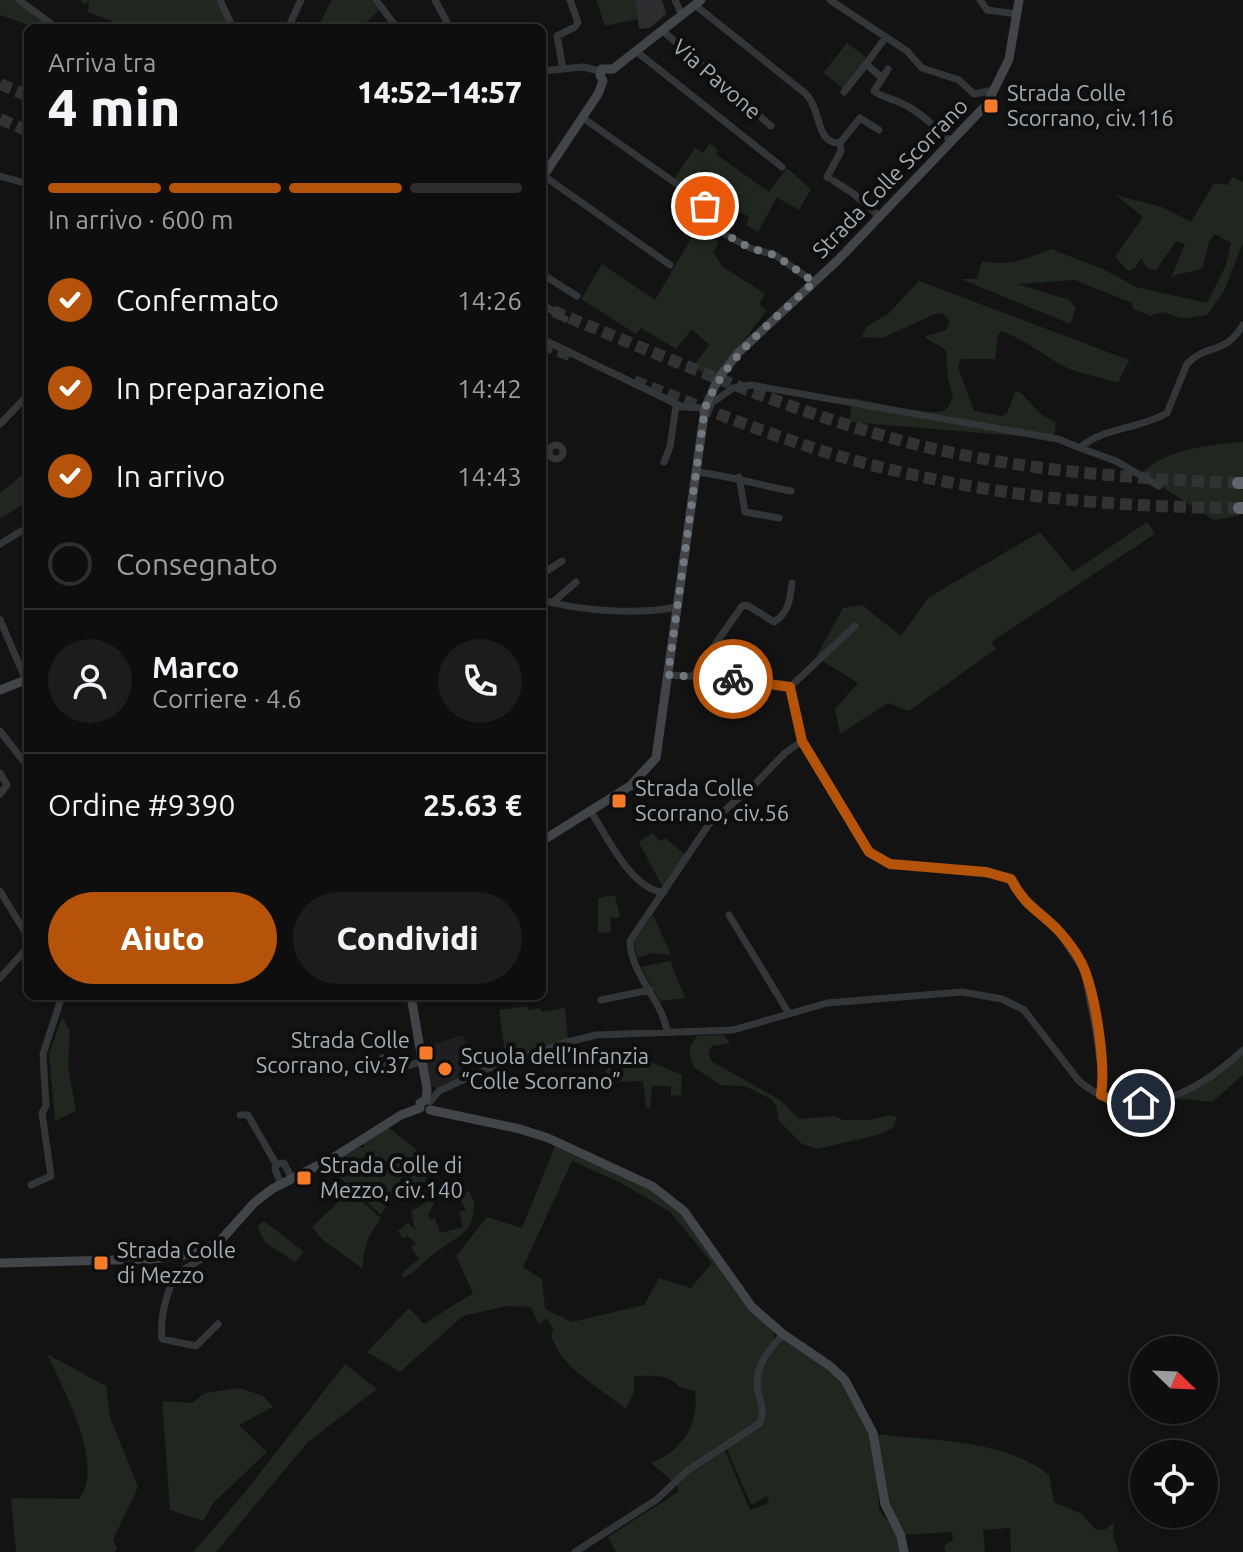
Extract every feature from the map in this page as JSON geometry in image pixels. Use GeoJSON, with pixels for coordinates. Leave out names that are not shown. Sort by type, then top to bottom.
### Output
{"type":"FeatureCollection","features":[{"type":"Feature","properties":{"kind":"street"},"geometry":{"type":"LineString","coordinates":[[19,0],[52,24]]}},
{"type":"Feature","properties":{"kind":"street"},"geometry":{"type":"LineString","coordinates":[[220,0],[231,24]]}},
{"type":"Feature","properties":{"kind":"street"},"geometry":{"type":"LineString","coordinates":[[290,24],[301,0]]}},
{"type":"Feature","properties":{"kind":"street"},"geometry":{"type":"LineString","coordinates":[[376,0],[394,24]]}},
{"type":"Feature","properties":{"kind":"street"},"geometry":{"type":"LineString","coordinates":[[435,0],[448,24]]}},
{"type":"Feature","properties":{"kind":"street"},"geometry":{"type":"LineString","coordinates":[[563,69],[557,36],[575,27],[578,22],[570,0]]}},
{"type":"Feature","properties":{"kind":"street"},"geometry":{"type":"LineString","coordinates":[[675,0],[682,15]]}},
{"type":"Feature","properties":{"kind":"street"},"geometry":{"type":"LineString","coordinates":[[830,0],[907,51],[922,68],[959,80],[974,94],[996,89]]}},
{"type":"Feature","properties":{"kind":"street"},"geometry":{"type":"LineString","coordinates":[[980,0],[987,10],[1017,14]]}},
{"type":"Feature","properties":{"kind":"street","name":"Strada Colle Scorrano"},"geometry":{"type":"LineString","coordinates":[[546,838],[630,786],[652,764],[659,749],[662,700],[705,408],[718,379],[738,353],[814,282],[987,104],[1009,59],[1019,0]]}},
{"type":"Feature","properties":{"kind":"street"},"geometry":{"type":"LineString","coordinates":[[546,71],[589,68],[614,79],[613,69],[698,2],[806,94],[817,106],[820,131],[832,142],[840,143]]}},
{"type":"Feature","properties":{"kind":"street","name":"Via Pavone"},"geometry":{"type":"LineString","coordinates":[[663,31],[771,126]]}},
{"type":"Feature","properties":{"kind":"street"},"geometry":{"type":"LineString","coordinates":[[844,92],[886,37]]}},
{"type":"Feature","properties":{"kind":"street"},"geometry":{"type":"LineString","coordinates":[[637,52],[782,167]]}},
{"type":"Feature","properties":{"kind":"street"},"geometry":{"type":"LineString","coordinates":[[866,64],[882,78]]}},
{"type":"Feature","properties":{"kind":"street"},"geometry":{"type":"LineString","coordinates":[[888,69],[874,91],[887,100],[899,101],[914,110],[950,140]]}},
{"type":"Feature","properties":{"kind":"street"},"geometry":{"type":"LineString","coordinates":[[546,173],[583,118],[602,76]]}},
{"type":"Feature","properties":{"kind":"street"},"geometry":{"type":"LineString","coordinates":[[583,118],[698,199],[721,232],[750,248],[775,255],[814,282]]}},
{"type":"Feature","properties":{"kind":"street"},"geometry":{"type":"LineString","coordinates":[[879,130],[860,118],[840,143],[841,151],[827,177],[854,194],[879,216]]}},
{"type":"Feature","properties":{"kind":"street"},"geometry":{"type":"LineString","coordinates":[[0,176],[24,183]]}},
{"type":"Feature","properties":{"kind":"street"},"geometry":{"type":"LineString","coordinates":[[546,179],[670,265]]}},
{"type":"Feature","properties":{"kind":"street"},"geometry":{"type":"LineString","coordinates":[[546,277],[577,296]]}},
{"type":"Feature","properties":{"kind":"street"},"geometry":{"type":"LineString","coordinates":[[546,307],[565,319]]}},
{"type":"Feature","properties":{"kind":"street"},"geometry":{"type":"LineString","coordinates":[[1080,448],[1089,439],[1131,428],[1167,413],[1187,364],[1193,358],[1231,343],[1243,325]]}},
{"type":"Feature","properties":{"kind":"street"},"geometry":{"type":"LineString","coordinates":[[546,341],[676,406],[705,408],[733,388],[751,385],[1044,436],[1116,461],[1159,486]]}},
{"type":"Feature","properties":{"kind":"street"},"geometry":{"type":"LineString","coordinates":[[0,424],[24,399]]}},
{"type":"Feature","properties":{"kind":"street"},"geometry":{"type":"LineString","coordinates":[[664,462],[670,447],[676,406]]}},
{"type":"Feature","properties":{"kind":"street"},"geometry":{"type":"LineString","coordinates":[[697,472],[739,477],[791,491]]}},
{"type":"Feature","properties":{"kind":"street"},"geometry":{"type":"LineString","coordinates":[[739,477],[745,512],[779,518]]}},
{"type":"Feature","properties":{"kind":"street"},"geometry":{"type":"LineString","coordinates":[[0,544],[24,529]]}},
{"type":"Feature","properties":{"kind":"street"},"geometry":{"type":"LineString","coordinates":[[546,571],[562,561]]}},
{"type":"Feature","properties":{"kind":"street"},"geometry":{"type":"LineString","coordinates":[[552,603],[576,582]]}},
{"type":"Feature","properties":{"kind":"street"},"geometry":{"type":"LineString","coordinates":[[693,676],[742,606],[747,605],[774,622],[788,606],[792,583]]}},
{"type":"Feature","properties":{"kind":"street"},"geometry":{"type":"LineString","coordinates":[[546,601],[640,612],[677,607]]}},
{"type":"Feature","properties":{"kind":"street"},"geometry":{"type":"LineString","coordinates":[[0,620],[24,674]]}},
{"type":"Feature","properties":{"kind":"street"},"geometry":{"type":"LineString","coordinates":[[790,687],[855,626]]}},
{"type":"Feature","properties":{"kind":"street"},"geometry":{"type":"LineString","coordinates":[[668,675],[755,680],[790,687]]}},
{"type":"Feature","properties":{"kind":"street"},"geometry":{"type":"LineString","coordinates":[[0,690],[24,682]]}},
{"type":"Feature","properties":{"kind":"street"},"geometry":{"type":"LineString","coordinates":[[790,687],[802,741],[869,852],[890,864],[1004,876],[1011,879],[1027,905],[1057,929],[1084,970],[1096,1031],[1103,1083],[1101,1095]]}},
{"type":"Feature","properties":{"kind":"street"},"geometry":{"type":"LineString","coordinates":[[0,731],[24,762]]}},
{"type":"Feature","properties":{"kind":"street"},"geometry":{"type":"LineString","coordinates":[[667,1031],[665,1017],[629,944],[709,824],[802,741]]}},
{"type":"Feature","properties":{"kind":"street"},"geometry":{"type":"LineString","coordinates":[[0,773],[7,785],[0,794]]}},
{"type":"Feature","properties":{"kind":"street"},"geometry":{"type":"LineString","coordinates":[[590,810],[639,882],[651,891],[664,892]]}},
{"type":"Feature","properties":{"kind":"street"},"geometry":{"type":"LineString","coordinates":[[0,891],[24,930]]}},
{"type":"Feature","properties":{"kind":"street"},"geometry":{"type":"LineString","coordinates":[[729,915],[788,1012]]}},
{"type":"Feature","properties":{"kind":"street"},"geometry":{"type":"LineString","coordinates":[[0,978],[24,951]]}},
{"type":"Feature","properties":{"kind":"street"},"geometry":{"type":"LineString","coordinates":[[601,1000],[650,990]]}},
{"type":"Feature","properties":{"kind":"street"},"geometry":{"type":"LineString","coordinates":[[0,1263],[151,1259],[194,1254],[208,1249],[220,1241],[254,1203],[281,1184],[392,1120],[427,1105],[439,1091],[484,1070],[596,1035],[733,1030],[827,1003],[962,992],[982,994],[1024,1010],[1040,1027],[1070,1072],[1088,1089],[1124,1103],[1171,1098],[1213,1078],[1243,1050]]}},
{"type":"Feature","properties":{"kind":"street"},"geometry":{"type":"LineString","coordinates":[[31,1185],[51,1176],[42,1113],[46,1106],[43,1056],[61,1000]]}},
{"type":"Feature","properties":{"kind":"street"},"geometry":{"type":"LineString","coordinates":[[412,1000],[427,1105]]}},
{"type":"Feature","properties":{"kind":"street"},"geometry":{"type":"LineString","coordinates":[[382,1058],[388,1068],[396,1070],[422,1061]]}},
{"type":"Feature","properties":{"kind":"street"},"geometry":{"type":"LineString","coordinates":[[427,1105],[536,1134],[663,1193],[684,1211],[742,1296],[783,1334],[830,1366],[851,1390],[873,1433],[885,1504],[901,1536],[904,1552]]}},
{"type":"Feature","properties":{"kind":"street"},"geometry":{"type":"LineString","coordinates":[[240,1115],[248,1115],[276,1164],[281,1184]]}},
{"type":"Feature","properties":{"kind":"street"},"geometry":{"type":"LineString","coordinates":[[276,1164],[284,1163],[292,1179]]}},
{"type":"Feature","properties":{"kind":"street"},"geometry":{"type":"LineString","coordinates":[[208,1249],[203,1259],[177,1276],[164,1308],[162,1339],[196,1346],[218,1324]]}},
{"type":"Feature","properties":{"kind":"street"},"geometry":{"type":"LineString","coordinates":[[575,1552],[656,1500],[687,1471],[760,1423],[763,1408],[758,1390],[759,1369],[765,1355],[783,1334]]}},
{"type":"Feature","properties":{"kind":"shaded area"},"geometry":{"type":"Polygon","coordinates":[[[0,0],[14,0],[47,24],[26,24],[0,15],[0,0]]]}},
{"type":"Feature","properties":{"kind":"shaded area"},"geometry":{"type":"Polygon","coordinates":[[[80,0],[216,0],[228,24],[113,24],[88,12],[89,1],[84,4],[80,0]]]}},
{"type":"Feature","properties":{"kind":"shaded area"},"geometry":{"type":"Polygon","coordinates":[[[332,0],[371,0],[379,11],[364,24],[319,24],[332,0]]]}},
{"type":"Feature","properties":{"kind":"shaded area"},"geometry":{"type":"Polygon","coordinates":[[[596,0],[635,0],[638,19],[605,26],[596,0]]]}},
{"type":"Feature","properties":{"kind":"shaded area"},"geometry":{"type":"Polygon","coordinates":[[[847,43],[867,58],[844,89],[823,73],[847,43]]]}},
{"type":"Feature","properties":{"kind":"shaded area"},"geometry":{"type":"Polygon","coordinates":[[[710,143],[718,150],[716,154],[769,192],[787,168],[811,189],[799,210],[777,197],[758,232],[746,225],[749,217],[724,204],[716,216],[707,206],[720,184],[702,171],[688,189],[674,179],[695,148],[703,153],[710,143]]]}},
{"type":"Feature","properties":{"kind":"shaded area"},"geometry":{"type":"Polygon","coordinates":[[[1232,177],[1243,182],[1243,243],[1224,291],[1207,315],[1185,318],[1162,312],[1151,316],[1133,309],[1132,303],[1075,280],[1017,284],[1069,300],[1076,308],[1070,324],[961,279],[977,279],[982,261],[1009,262],[1051,249],[1105,270],[1136,287],[1207,303],[1226,265],[1231,243],[1215,234],[1209,242],[1203,267],[1171,278],[1185,244],[1176,241],[1156,270],[1148,269],[1141,258],[1135,268],[1128,271],[1115,257],[1143,217],[1116,195],[1162,207],[1191,222],[1214,183],[1228,185],[1232,177]]]}},
{"type":"Feature","properties":{"kind":"shaded area"},"geometry":{"type":"Polygon","coordinates":[[[706,213],[711,236],[719,242],[713,252],[722,266],[765,294],[759,305],[767,310],[714,380],[693,367],[709,345],[692,329],[676,349],[641,328],[636,334],[581,299],[602,264],[655,300],[706,213]]]}},
{"type":"Feature","properties":{"kind":"shaded area"},"geometry":{"type":"Polygon","coordinates":[[[919,281],[1129,360],[1118,383],[1070,369],[1001,331],[995,359],[961,359],[958,367],[974,411],[1001,416],[1007,413],[1015,392],[1020,392],[1041,414],[1056,423],[1054,439],[849,422],[852,398],[926,412],[943,411],[950,404],[953,395],[948,380],[946,350],[924,337],[946,330],[950,321],[942,313],[882,338],[861,337],[867,326],[888,314],[919,281]]]}},
{"type":"Feature","properties":{"kind":"shaded area"},"geometry":{"type":"Polygon","coordinates":[[[1243,442],[1243,479],[1239,489],[1243,490],[1243,503],[1239,503],[1239,516],[1214,520],[1142,472],[1177,453],[1203,446],[1243,442]]]}},
{"type":"Feature","properties":{"kind":"shaded area"},"geometry":{"type":"Polygon","coordinates":[[[24,473],[24,504],[0,519],[0,493],[24,473]]]}},
{"type":"Feature","properties":{"kind":"shaded area"},"geometry":{"type":"Polygon","coordinates":[[[1147,522],[1155,534],[991,642],[996,649],[909,711],[888,703],[840,734],[835,709],[858,683],[816,657],[843,608],[862,605],[901,636],[929,597],[1040,532],[1073,572],[1147,522]]]}},
{"type":"Feature","properties":{"kind":"shaded area"},"geometry":{"type":"Polygon","coordinates":[[[652,833],[660,841],[665,838],[686,855],[663,888],[639,842],[652,833]]]}},
{"type":"Feature","properties":{"kind":"shaded area"},"geometry":{"type":"Polygon","coordinates":[[[615,896],[620,917],[610,918],[611,932],[598,933],[598,899],[615,896]]]}},
{"type":"Feature","properties":{"kind":"shaded area"},"geometry":{"type":"Polygon","coordinates":[[[653,915],[671,955],[652,953],[637,958],[634,941],[653,915]]]}},
{"type":"Feature","properties":{"kind":"shaded area"},"geometry":{"type":"Polygon","coordinates":[[[670,961],[685,998],[660,1001],[641,967],[670,961]]]}},
{"type":"Feature","properties":{"kind":"shaded area"},"geometry":{"type":"Polygon","coordinates":[[[528,1006],[528,1010],[540,1008],[542,1012],[565,1008],[568,1041],[506,1061],[499,1010],[528,1006]]]}},
{"type":"Feature","properties":{"kind":"shaded area"},"geometry":{"type":"Polygon","coordinates":[[[62,1017],[70,1031],[68,1066],[76,1111],[55,1121],[49,1054],[62,1017]]]}},
{"type":"Feature","properties":{"kind":"shaded area","name":"Scuola dell’Infanzia “Colle Scorrano”"},"geometry":{"type":"Polygon","coordinates":[[[463,1035],[468,1049],[458,1054],[465,1076],[438,1089],[431,1085],[427,1061],[431,1059],[425,1047],[463,1035]]]}},
{"type":"Feature","properties":{"kind":"shaded area"},"geometry":{"type":"Polygon","coordinates":[[[724,1035],[730,1043],[712,1046],[708,1053],[711,1061],[780,1100],[799,1119],[835,1116],[843,1120],[870,1120],[891,1115],[897,1117],[893,1128],[881,1134],[818,1149],[802,1144],[779,1121],[776,1105],[771,1099],[745,1086],[720,1085],[694,1067],[690,1046],[697,1036],[724,1035]]]}},
{"type":"Feature","properties":{"kind":"shaded area"},"geometry":{"type":"Polygon","coordinates":[[[1243,1050],[1243,1075],[1212,1102],[1171,1098],[1213,1078],[1243,1050]]]}},
{"type":"Feature","properties":{"kind":"shaded area"},"geometry":{"type":"Polygon","coordinates":[[[637,1056],[682,1075],[681,1095],[671,1096],[671,1086],[652,1086],[650,1108],[646,1107],[643,1081],[608,1082],[605,1071],[621,1059],[637,1056]]]}},
{"type":"Feature","properties":{"kind":"shaded area"},"geometry":{"type":"Polygon","coordinates":[[[388,1127],[417,1150],[381,1215],[327,1166],[363,1148],[365,1142],[388,1127]]]}},
{"type":"Feature","properties":{"kind":"shaded area"},"geometry":{"type":"Polygon","coordinates":[[[555,1146],[653,1190],[681,1213],[715,1256],[737,1294],[773,1332],[774,1340],[783,1334],[837,1374],[871,1433],[877,1461],[879,1509],[897,1534],[901,1552],[616,1552],[608,1537],[678,1492],[677,1482],[725,1450],[750,1510],[769,1503],[767,1496],[751,1505],[726,1447],[672,1481],[651,1463],[672,1451],[686,1435],[694,1414],[695,1391],[679,1387],[664,1377],[634,1376],[634,1392],[626,1409],[563,1358],[556,1347],[551,1334],[554,1331],[547,1318],[539,1324],[531,1307],[506,1306],[463,1316],[400,1372],[367,1352],[409,1308],[424,1324],[473,1293],[456,1256],[487,1217],[522,1228],[555,1146]],[[572,1161],[523,1267],[542,1279],[545,1309],[572,1322],[644,1305],[659,1278],[691,1288],[712,1263],[670,1212],[621,1183],[572,1161]]]}},
{"type":"Feature","properties":{"kind":"shaded area"},"geometry":{"type":"Polygon","coordinates":[[[418,1151],[434,1163],[416,1199],[399,1189],[418,1151]]]}},
{"type":"Feature","properties":{"kind":"shaded area"},"geometry":{"type":"Polygon","coordinates":[[[350,1191],[381,1218],[367,1242],[363,1269],[323,1240],[312,1227],[350,1191]]]}},
{"type":"Feature","properties":{"kind":"shaded area"},"geometry":{"type":"Polygon","coordinates":[[[459,1191],[468,1191],[474,1201],[469,1226],[403,1278],[401,1274],[419,1259],[411,1247],[416,1243],[407,1236],[403,1239],[398,1231],[408,1223],[415,1229],[411,1211],[438,1196],[428,1215],[430,1220],[435,1218],[440,1233],[463,1227],[459,1212],[466,1210],[460,1200],[456,1200],[459,1191]]]}},
{"type":"Feature","properties":{"kind":"shaded area"},"geometry":{"type":"Polygon","coordinates":[[[264,1221],[304,1252],[295,1262],[265,1242],[257,1226],[264,1221]]]}},
{"type":"Feature","properties":{"kind":"shaded area"},"geometry":{"type":"Polygon","coordinates":[[[47,1354],[106,1386],[110,1417],[138,1487],[113,1540],[117,1549],[114,1552],[16,1552],[11,1498],[79,1499],[86,1484],[88,1467],[79,1427],[47,1354]]]}},
{"type":"Feature","properties":{"kind":"shaded area"},"geometry":{"type":"Polygon","coordinates":[[[345,1364],[377,1389],[308,1442],[216,1552],[193,1552],[242,1496],[345,1364]]]}},
{"type":"Feature","properties":{"kind":"shaded area"},"geometry":{"type":"Polygon","coordinates":[[[240,1388],[263,1396],[273,1407],[239,1425],[267,1452],[214,1502],[203,1521],[170,1510],[162,1401],[192,1403],[205,1393],[240,1388]]]}},
{"type":"Feature","properties":{"kind":"shaded area"},"geometry":{"type":"Polygon","coordinates":[[[877,1434],[989,1448],[1031,1463],[1049,1475],[1054,1502],[1082,1514],[1096,1530],[1106,1529],[1114,1522],[1113,1536],[1119,1552],[1011,1552],[1010,1528],[983,1530],[985,1552],[946,1552],[944,1546],[953,1540],[952,1532],[903,1535],[887,1498],[877,1434]]]}},
{"type":"Feature","properties":{"kind":"building"},"geometry":{"type":"Polygon","coordinates":[[[636,0],[661,0],[665,14],[649,27],[640,28],[636,0]]]}},
{"type":"Feature","properties":{"kind":"tunnel"},"geometry":{"type":"LineString","coordinates":[[0,84],[24,94]]}},
{"type":"Feature","properties":{"kind":"tunnel"},"geometry":{"type":"LineString","coordinates":[[0,119],[24,129]]}},
{"type":"Feature","properties":{"kind":"tunnel"},"geometry":{"type":"LineString","coordinates":[[553,311],[765,397],[937,450],[1065,471],[1238,483]]}},
{"type":"Feature","properties":{"kind":"tunnel"},"geometry":{"type":"LineString","coordinates":[[546,346],[572,356]]}},
{"type":"Feature","properties":{"kind":"tunnel"},"geometry":{"type":"LineString","coordinates":[[634,381],[823,451],[932,479],[1062,499],[1149,506],[1239,508]]}},
{"type":"Feature","properties":{"kind":"way so far"},"geometry":{"type":"LineString","coordinates":[[705,206],[721,232],[739,244],[775,255],[814,282],[738,353],[718,379],[705,408],[668,675],[733,679]]}},
{"type":"Feature","properties":{"kind":"place","name":"Strada Colle Scorrano, civ.116"},"geometry":{"type":"Point","coordinates":[991,106]}},
{"type":"Feature","properties":{"kind":"place","name":"Strada Colle Scorrano, civ.56"},"geometry":{"type":"Point","coordinates":[619,801]}},
{"type":"Feature","properties":{"kind":"place","name":"Strada Colle Scorrano, civ.37"},"geometry":{"type":"Point","coordinates":[426,1053]}},
{"type":"Feature","properties":{"kind":"place","name":"Scuola dell’Infanzia “Colle Scorrano”"},"geometry":{"type":"Point","coordinates":[445,1069]}},
{"type":"Feature","properties":{"kind":"place","name":"Strada Colle di Mezzo, civ.140"},"geometry":{"type":"Point","coordinates":[304,1178]}},
{"type":"Feature","properties":{"kind":"place","name":"Strada Colle di Mezzo"},"geometry":{"type":"Point","coordinates":[101,1263]}},
{"type":"Feature","properties":{"kind":"route"},"geometry":{"type":"LineString","coordinates":[[733,679],[790,687],[802,741],[869,852],[877,859],[890,864],[986,872],[1011,879],[1027,905],[1057,929],[1084,970],[1096,1031],[1103,1083],[1101,1095],[1117,1102],[1141,1103]]}}]}
